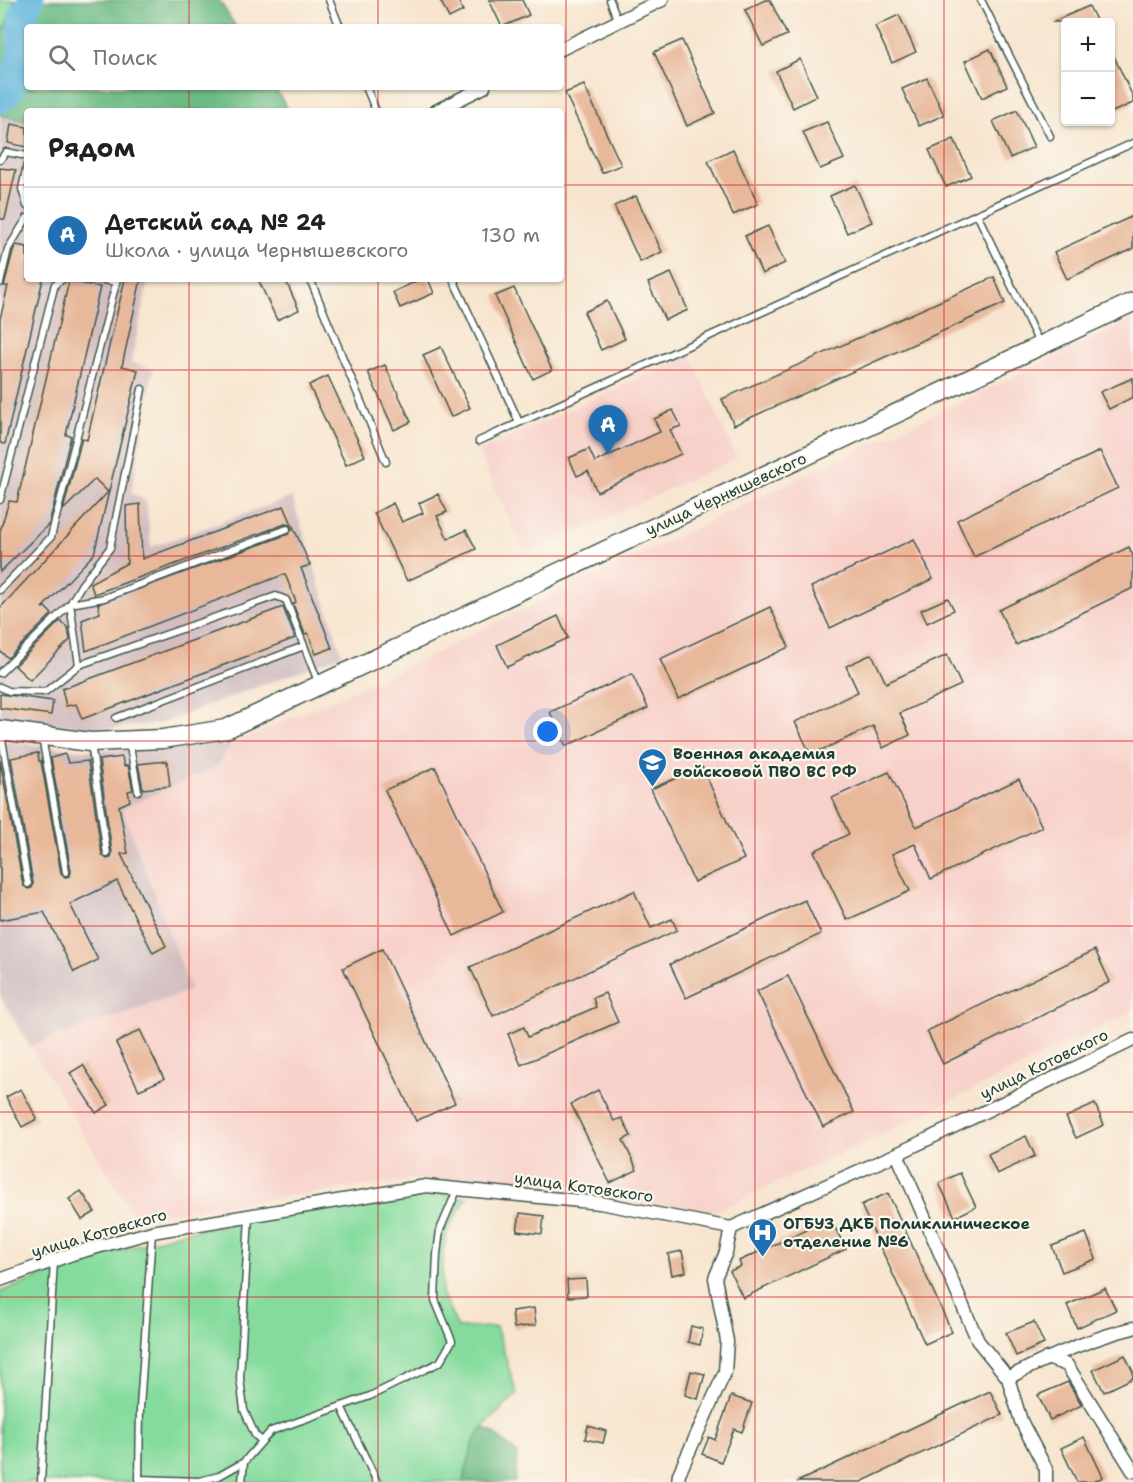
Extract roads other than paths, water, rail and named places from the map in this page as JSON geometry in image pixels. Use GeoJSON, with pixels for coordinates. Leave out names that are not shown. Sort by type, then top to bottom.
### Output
{"type":"FeatureCollection","features":[{"type":"Feature","properties":{"kind":"street"},"geometry":{"type":"LineString","coordinates":[[564,48],[662,0]]}},
{"type":"Feature","properties":{"kind":"street"},"geometry":{"type":"LineString","coordinates":[[442,108],[478,90]]}},
{"type":"Feature","properties":{"kind":"street","name":"улица Чернышевского"},"geometry":{"type":"LineString","coordinates":[[0,730],[90,742],[163,739],[226,729],[1133,302]]}},
{"type":"Feature","properties":{"kind":"street","name":"улица Котовского"},"geometry":{"type":"LineString","coordinates":[[0,1280],[54,1260],[152,1232],[426,1186],[600,1203],[731,1228],[897,1154],[1133,1040]]}},
{"type":"Feature","properties":{"kind":"street"},"geometry":{"type":"LineString","coordinates":[[897,1154],[978,1341],[1008,1378],[1021,1421],[1046,1469],[1046,1482]]}},
{"type":"Feature","properties":{"kind":"street"},"geometry":{"type":"LineString","coordinates":[[678,1482],[679,1474],[725,1372],[727,1341],[715,1278],[726,1252],[731,1228]]}},
{"type":"Feature","properties":{"kind":"street"},"geometry":{"type":"LineString","coordinates":[[1008,1378],[1047,1358],[1133,1328]]}},
{"type":"Feature","properties":{"kind":"street"},"geometry":{"type":"LineString","coordinates":[[1047,1358],[1067,1365],[1133,1471]]}},
{"type":"Feature","properties":{"kind":"lane"},"geometry":{"type":"LineString","coordinates":[[329,0],[339,24]]}},
{"type":"Feature","properties":{"kind":"lane"},"geometry":{"type":"LineString","coordinates":[[610,0],[618,21]]}},
{"type":"Feature","properties":{"kind":"lane"},"geometry":{"type":"LineString","coordinates":[[981,0],[1050,136]]}},
{"type":"Feature","properties":{"kind":"lane"},"geometry":{"type":"LineString","coordinates":[[367,90],[375,108]]}},
{"type":"Feature","properties":{"kind":"lane"},"geometry":{"type":"LineString","coordinates":[[479,441],[1133,143]]}},
{"type":"Feature","properties":{"kind":"lane"},"geometry":{"type":"LineString","coordinates":[[0,160],[6,152],[24,155]]}},
{"type":"Feature","properties":{"kind":"lane"},"geometry":{"type":"LineString","coordinates":[[24,177],[21,189],[24,198]]}},
{"type":"Feature","properties":{"kind":"lane"},"geometry":{"type":"LineString","coordinates":[[977,214],[1040,346]]}},
{"type":"Feature","properties":{"kind":"lane"},"geometry":{"type":"LineString","coordinates":[[0,284],[8,249],[24,223]]}},
{"type":"Feature","properties":{"kind":"lane"},"geometry":{"type":"LineString","coordinates":[[0,500],[55,284],[58,282]]}},
{"type":"Feature","properties":{"kind":"lane"},"geometry":{"type":"LineString","coordinates":[[0,590],[51,537],[116,282]]}},
{"type":"Feature","properties":{"kind":"lane"},"geometry":{"type":"LineString","coordinates":[[311,282],[386,462]]}},
{"type":"Feature","properties":{"kind":"lane"},"geometry":{"type":"LineString","coordinates":[[454,282],[519,423]]}},
{"type":"Feature","properties":{"kind":"lane"},"geometry":{"type":"LineString","coordinates":[[0,673],[70,604],[82,584],[110,548],[142,388]]}},
{"type":"Feature","properties":{"kind":"lane"},"geometry":{"type":"LineString","coordinates":[[70,604],[104,597],[287,529]]}},
{"type":"Feature","properties":{"kind":"lane"},"geometry":{"type":"LineString","coordinates":[[0,687],[9,691],[45,692],[79,665],[276,596],[286,600],[320,686]]}},
{"type":"Feature","properties":{"kind":"lane"},"geometry":{"type":"LineString","coordinates":[[70,604],[79,665]]}},
{"type":"Feature","properties":{"kind":"lane"},"geometry":{"type":"LineString","coordinates":[[116,718],[304,646]]}},
{"type":"Feature","properties":{"kind":"lane"},"geometry":{"type":"LineString","coordinates":[[0,730],[27,884]]}},
{"type":"Feature","properties":{"kind":"lane"},"geometry":{"type":"LineString","coordinates":[[42,736],[66,872]]}},
{"type":"Feature","properties":{"kind":"lane"},"geometry":{"type":"LineString","coordinates":[[129,741],[138,791]]}},
{"type":"Feature","properties":{"kind":"lane"},"geometry":{"type":"LineString","coordinates":[[90,742],[107,854]]}},
{"type":"Feature","properties":{"kind":"lane"},"geometry":{"type":"LineString","coordinates":[[152,1232],[140,1408],[139,1479],[199,1481],[219,1476],[244,1462],[271,1431],[370,1396],[440,1362],[452,1341],[435,1300],[436,1254],[440,1230],[458,1188]]}},
{"type":"Feature","properties":{"kind":"lane"},"geometry":{"type":"LineString","coordinates":[[249,1215],[240,1378],[244,1410],[255,1435],[262,1441]]}},
{"type":"Feature","properties":{"kind":"lane"},"geometry":{"type":"LineString","coordinates":[[41,1482],[54,1260]]}},
{"type":"Feature","properties":{"kind":"lane"},"geometry":{"type":"LineString","coordinates":[[341,1406],[376,1482]]}},
{"type":"Feature","properties":{"kind":"lane"},"geometry":{"type":"LineString","coordinates":[[242,1482],[244,1462]]}},
{"type":"Feature","properties":{"kind":"lane"},"geometry":{"type":"LineString","coordinates":[[213,1482],[219,1476]]}},
{"type":"Feature","properties":{"kind":"waterway"},"geometry":{"type":"LineString","coordinates":[[0,100],[11,90],[20,55],[21,18],[31,0]]}},
{"type":"Feature","properties":{"kind":"place","name":"Детский сад № 24"},"geometry":{"type":"Point","coordinates":[608,455]}},
{"type":"Feature","properties":{"kind":"place","name":"Военная академия войсковой ПВО ВС РФ"},"geometry":{"type":"Point","coordinates":[652,788]}},
{"type":"Feature","properties":{"kind":"place","name":"ОГБУЗ ДКБ Поликлиническое отделение №6"},"geometry":{"type":"Point","coordinates":[762,1258]}}]}
